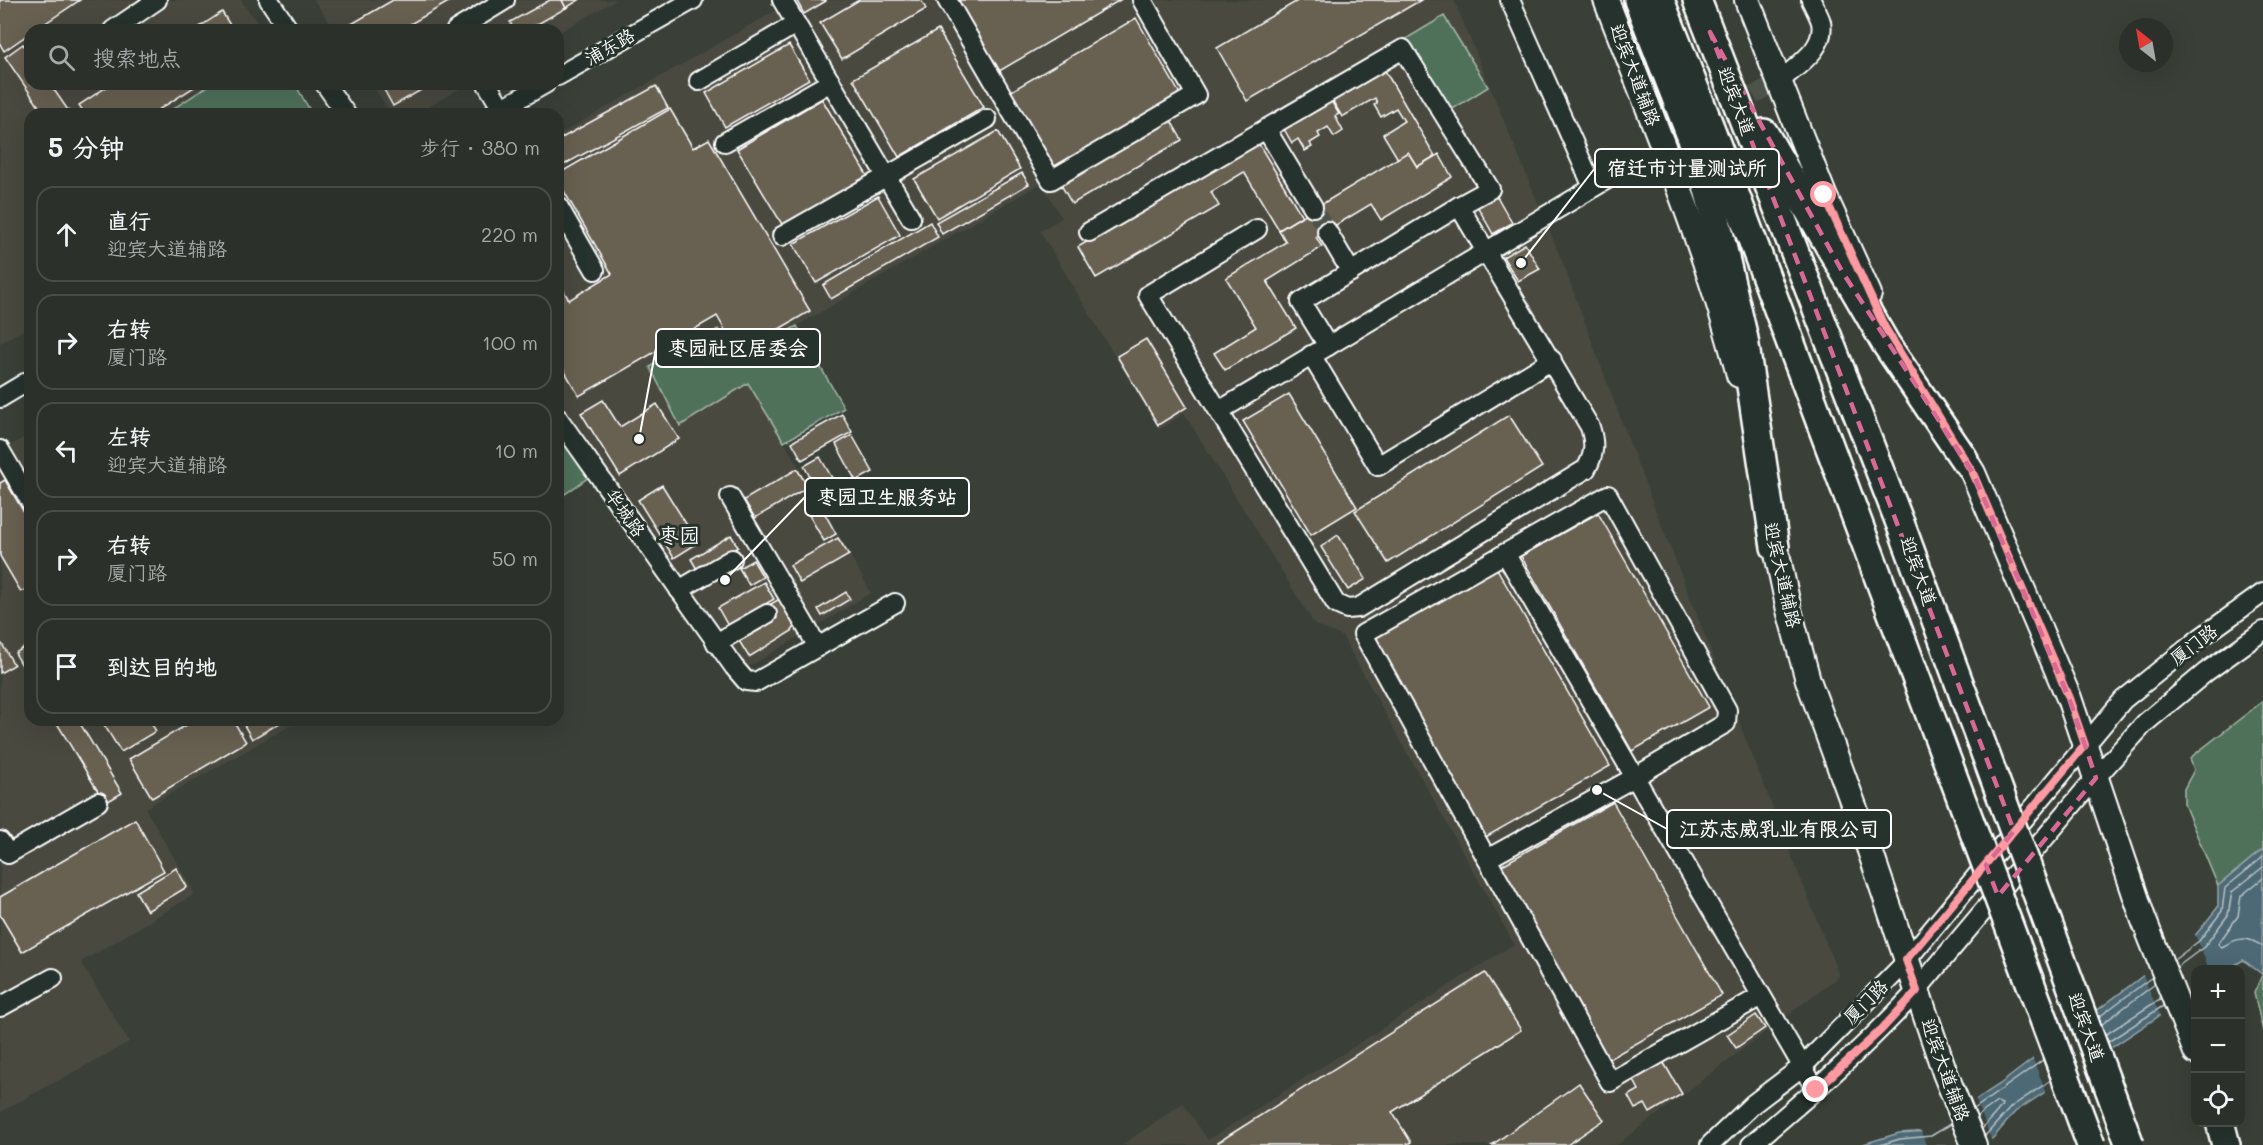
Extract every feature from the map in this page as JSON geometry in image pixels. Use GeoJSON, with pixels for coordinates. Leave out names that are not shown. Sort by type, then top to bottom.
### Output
{"type":"FeatureCollection","features":[{"type":"Feature","properties":{"kind":"highway"},"geometry":{"type":"LineString","coordinates":[[1638,0],[1698,154],[1715,215],[1744,339],[1775,547]]}},
{"type":"Feature","properties":{"kind":"highway","name":"迎宾大道"},"geometry":{"type":"LineString","coordinates":[[1660,0],[1715,141],[2091,1145]]}},
{"type":"Feature","properties":{"kind":"highway","name":"迎宾大道"},"geometry":{"type":"LineString","coordinates":[[1697,0],[1900,523],[2130,1145]]}},
{"type":"Feature","properties":{"kind":"highway"},"geometry":{"type":"LineString","coordinates":[[1710,32],[1777,158],[1849,283],[1886,344],[1964,459]]}},
{"type":"Feature","properties":{"kind":"highway"},"geometry":{"type":"LineString","coordinates":[[2223,1127],[2226,1145]]}},
{"type":"Feature","properties":{"kind":"main road","name":"迎宾大道辅路"},"geometry":{"type":"LineString","coordinates":[[1606,0],[1684,203],[1728,332],[1743,390],[1775,547],[1808,680],[1866,839],[1945,1073],[1974,1145]]}},
{"type":"Feature","properties":{"kind":"main road"},"geometry":{"type":"LineString","coordinates":[[1748,0],[1824,195],[1884,326],[1973,473],[2069,698],[2143,918],[2191,1040]]}},
{"type":"Feature","properties":{"kind":"main road"},"geometry":{"type":"LineString","coordinates":[[2224,1127],[2233,1145]]}},
{"type":"Feature","properties":{"kind":"street"},"geometry":{"type":"LineString","coordinates":[[122,24],[157,0]]}},
{"type":"Feature","properties":{"kind":"street"},"geometry":{"type":"LineString","coordinates":[[269,0],[285,24]]}},
{"type":"Feature","properties":{"kind":"street"},"geometry":{"type":"LineString","coordinates":[[466,24],[505,0]]}},
{"type":"Feature","properties":{"kind":"street","name":"浦东路"},"geometry":{"type":"LineString","coordinates":[[564,73],[693,0]]}},
{"type":"Feature","properties":{"kind":"street"},"geometry":{"type":"LineString","coordinates":[[782,0],[912,218]]}},
{"type":"Feature","properties":{"kind":"street"},"geometry":{"type":"LineString","coordinates":[[947,0],[1052,180],[1196,95],[1142,0]]}},
{"type":"Feature","properties":{"kind":"street"},"geometry":{"type":"LineString","coordinates":[[1510,0],[1593,187]]}},
{"type":"Feature","properties":{"kind":"street"},"geometry":{"type":"LineString","coordinates":[[1782,78],[1813,52],[1820,39],[1821,23],[1811,0]]}},
{"type":"Feature","properties":{"kind":"street"},"geometry":{"type":"LineString","coordinates":[[699,81],[796,24]]}},
{"type":"Feature","properties":{"kind":"street"},"geometry":{"type":"LineString","coordinates":[[1089,232],[1403,49],[1490,189],[1301,302],[1328,345]]}},
{"type":"Feature","properties":{"kind":"street"},"geometry":{"type":"LineString","coordinates":[[725,142],[831,82]]}},
{"type":"Feature","properties":{"kind":"street"},"geometry":{"type":"LineString","coordinates":[[330,90],[342,108]]}},
{"type":"Feature","properties":{"kind":"street"},"geometry":{"type":"LineString","coordinates":[[490,90],[498,108]]}},
{"type":"Feature","properties":{"kind":"street"},"geometry":{"type":"LineString","coordinates":[[506,108],[535,90]]}},
{"type":"Feature","properties":{"kind":"street"},"geometry":{"type":"LineString","coordinates":[[782,236],[987,119]]}},
{"type":"Feature","properties":{"kind":"street"},"geometry":{"type":"LineString","coordinates":[[1266,129],[1313,207]]}},
{"type":"Feature","properties":{"kind":"street"},"geometry":{"type":"LineString","coordinates":[[1219,411],[1636,162]]}},
{"type":"Feature","properties":{"kind":"street"},"geometry":{"type":"LineString","coordinates":[[1257,229],[1148,295],[1336,604],[1347,609],[1358,608],[1586,469],[1594,455],[1592,433],[1552,360],[1459,206]]}},
{"type":"Feature","properties":{"kind":"street"},"geometry":{"type":"LineString","coordinates":[[564,216],[595,270]]}},
{"type":"Feature","properties":{"kind":"street"},"geometry":{"type":"LineString","coordinates":[[1327,231],[1351,272]]}},
{"type":"Feature","properties":{"kind":"street"},"geometry":{"type":"LineString","coordinates":[[1311,355],[1378,466],[1552,360]]}},
{"type":"Feature","properties":{"kind":"street"},"geometry":{"type":"LineString","coordinates":[[0,398],[24,384]]}},
{"type":"Feature","properties":{"kind":"street","name":"华城路"},"geometry":{"type":"LineString","coordinates":[[564,427],[746,681],[756,682],[818,647]]}},
{"type":"Feature","properties":{"kind":"street"},"geometry":{"type":"LineString","coordinates":[[0,450],[24,491]]}},
{"type":"Feature","properties":{"kind":"street"},"geometry":{"type":"LineString","coordinates":[[1487,860],[1726,723],[1727,710],[1608,495],[1364,634],[1487,860],[1610,1082],[1761,996]]}},
{"type":"Feature","properties":{"kind":"street"},"geometry":{"type":"LineString","coordinates":[[730,497],[818,647],[895,603]]}},
{"type":"Feature","properties":{"kind":"street"},"geometry":{"type":"LineString","coordinates":[[1505,553],[1816,1090]]}},
{"type":"Feature","properties":{"kind":"street"},"geometry":{"type":"LineString","coordinates":[[679,590],[732,559]]}},
{"type":"Feature","properties":{"kind":"street","name":"厦门路"},"geometry":{"type":"LineString","coordinates":[[1710,1145],[1753,1104],[1803,1066],[1906,960],[2123,700],[2200,638],[2263,593]]}},
{"type":"Feature","properties":{"kind":"street"},"geometry":{"type":"LineString","coordinates":[[717,643],[767,614]]}},
{"type":"Feature","properties":{"kind":"street","name":"厦门路"},"geometry":{"type":"LineString","coordinates":[[1751,1145],[1816,1090],[1881,1030],[1917,991],[2145,723],[2206,672],[2263,631]]}},
{"type":"Feature","properties":{"kind":"street"},"geometry":{"type":"LineString","coordinates":[[0,841],[8,854],[98,802]]}},
{"type":"Feature","properties":{"kind":"street"},"geometry":{"type":"LineString","coordinates":[[0,1007],[53,978]]}},
{"type":"Feature","properties":{"kind":"highlighted area"},"geometry":{"type":"Polygon","coordinates":[[[1710,32],[1843,273],[1973,473],[2069,698],[2096,778],[1998,896],[1986,865],[2014,831],[1710,32]]]}},
{"type":"Feature","properties":{"kind":"shaded area"},"geometry":{"type":"Polygon","coordinates":[[[0,0],[241,0],[258,24],[24,24],[24,90],[202,90],[174,108],[24,108],[24,329],[0,343],[0,0]]]}},
{"type":"Feature","properties":{"kind":"shaded area"},"geometry":{"type":"Polygon","coordinates":[[[314,0],[616,0],[564,30],[564,24],[331,24],[314,0]]]}},
{"type":"Feature","properties":{"kind":"shaded area"},"geometry":{"type":"Polygon","coordinates":[[[794,0],[1454,0],[1562,261],[1637,463],[1839,976],[1617,1145],[1122,1145],[1183,1103],[1208,1140],[1514,944],[1342,636],[1315,625],[1184,413],[1159,430],[1040,231],[1062,218],[1041,183],[797,326],[736,359],[871,593],[745,669],[564,410],[564,132],[794,0]]]}},
{"type":"Feature","properties":{"kind":"shaded area"},"geometry":{"type":"Polygon","coordinates":[[[375,90],[458,90],[426,108],[388,108],[375,90]]]}},
{"type":"Feature","properties":{"kind":"shaded area"},"geometry":{"type":"Polygon","coordinates":[[[24,438],[24,726],[289,726],[145,808],[195,894],[81,962],[129,1042],[0,1112],[0,452],[24,438]]]}},
{"type":"Feature","properties":{"kind":"green space"},"geometry":{"type":"Polygon","coordinates":[[[1444,16],[1488,87],[1448,112],[1404,40],[1444,16]]]}},
{"type":"Feature","properties":{"kind":"green space"},"geometry":{"type":"Polygon","coordinates":[[[202,90],[298,90],[309,108],[174,108],[202,90]]]}},
{"type":"Feature","properties":{"kind":"green space"},"geometry":{"type":"Polygon","coordinates":[[[797,326],[844,408],[784,442],[748,383],[680,426],[650,367],[718,329],[736,359],[797,326]]]}},
{"type":"Feature","properties":{"kind":"green space"},"geometry":{"type":"Polygon","coordinates":[[[564,440],[589,477],[564,493],[564,440]]]}},
{"type":"Feature","properties":{"kind":"green space"},"geometry":{"type":"Polygon","coordinates":[[[2263,701],[2263,849],[2218,886],[2184,804],[2184,789],[2194,770],[2190,758],[2263,701]]]}},
{"type":"Feature","properties":{"kind":"green space"},"geometry":{"type":"Polygon","coordinates":[[[2263,973],[2263,1031],[2254,993],[2263,973]]]}},
{"type":"Feature","properties":{"kind":"water"},"geometry":{"type":"Polygon","coordinates":[[[2263,849],[2262,974],[2243,960],[2235,965],[2191,965],[2191,995],[2015,1112],[1994,1137],[1984,1145],[1860,1145],[1899,1133],[1929,1131],[2000,1084],[2194,937],[2218,907],[2218,886],[2263,849]]]}},
{"type":"Feature","properties":{"kind":"pier"},"geometry":{"type":"Polygon","coordinates":[[[2194,932],[2207,965],[2191,965],[2191,998],[2161,1018],[2142,973],[2194,932]]]}},
{"type":"Feature","properties":{"kind":"pier"},"geometry":{"type":"Polygon","coordinates":[[[2096,1008],[2113,1050],[2047,1094],[2032,1057],[2096,1008]]]}},
{"type":"Feature","properties":{"kind":"pier"},"geometry":{"type":"Polygon","coordinates":[[[1975,1097],[1992,1142],[1989,1145],[1926,1145],[1920,1128],[1928,1128],[1975,1097]]]}},
{"type":"Feature","properties":{"kind":"building"},"geometry":{"type":"Polygon","coordinates":[[[0,0],[80,0],[44,24],[24,24],[24,37],[4,51],[0,44],[0,0]]]}},
{"type":"Feature","properties":{"kind":"building"},"geometry":{"type":"Polygon","coordinates":[[[393,0],[452,0],[410,24],[351,24],[393,0]]]}},
{"type":"Feature","properties":{"kind":"building"},"geometry":{"type":"Polygon","coordinates":[[[550,0],[562,0],[566,8],[538,24],[511,24],[510,22],[550,0]]]}},
{"type":"Feature","properties":{"kind":"building"},"geometry":{"type":"Polygon","coordinates":[[[562,0],[579,0],[566,8],[562,0]]]}},
{"type":"Feature","properties":{"kind":"building"},"geometry":{"type":"Polygon","coordinates":[[[798,0],[826,0],[826,1],[804,14],[798,0]]]}},
{"type":"Feature","properties":{"kind":"building"},"geometry":{"type":"Polygon","coordinates":[[[859,0],[921,0],[926,9],[842,59],[820,23],[859,0]]]}},
{"type":"Feature","properties":{"kind":"building"},"geometry":{"type":"Polygon","coordinates":[[[953,0],[1120,0],[996,73],[953,0]]]}},
{"type":"Feature","properties":{"kind":"building"},"geometry":{"type":"Polygon","coordinates":[[[1299,0],[1421,0],[1247,101],[1217,48],[1299,0]]]}},
{"type":"Feature","properties":{"kind":"building"},"geometry":{"type":"Polygon","coordinates":[[[222,12],[229,24],[204,24],[222,12]]]}},
{"type":"Feature","properties":{"kind":"building"},"geometry":{"type":"Polygon","coordinates":[[[1136,18],[1181,96],[1054,171],[1008,93],[1136,18]]]}},
{"type":"Feature","properties":{"kind":"building"},"geometry":{"type":"Polygon","coordinates":[[[938,30],[984,107],[899,157],[853,79],[938,30]]]}},
{"type":"Feature","properties":{"kind":"building"},"geometry":{"type":"Polygon","coordinates":[[[24,45],[24,85],[5,57],[24,45]]]}},
{"type":"Feature","properties":{"kind":"building"},"geometry":{"type":"Polygon","coordinates":[[[789,45],[809,79],[725,127],[706,93],[789,45]]]}},
{"type":"Feature","properties":{"kind":"building"},"geometry":{"type":"Polygon","coordinates":[[[1384,69],[1435,156],[1417,167],[1408,152],[1398,159],[1383,134],[1404,121],[1396,108],[1381,117],[1374,105],[1377,103],[1375,98],[1342,117],[1332,100],[1384,69]]]}},
{"type":"Feature","properties":{"kind":"building"},"geometry":{"type":"Polygon","coordinates":[[[656,86],[668,108],[564,165],[564,137],[656,86]]]}},
{"type":"Feature","properties":{"kind":"building"},"geometry":{"type":"Polygon","coordinates":[[[28,90],[54,90],[67,108],[40,108],[28,90]]]}},
{"type":"Feature","properties":{"kind":"building"},"geometry":{"type":"Polygon","coordinates":[[[102,90],[190,90],[161,108],[81,108],[79,105],[102,90]]]}},
{"type":"Feature","properties":{"kind":"building"},"geometry":{"type":"Polygon","coordinates":[[[384,90],[421,90],[393,106],[384,90]]]}},
{"type":"Feature","properties":{"kind":"building"},"geometry":{"type":"Polygon","coordinates":[[[1327,94],[1339,114],[1335,116],[1343,131],[1334,137],[1328,127],[1318,133],[1320,137],[1310,143],[1312,147],[1305,151],[1298,139],[1292,143],[1280,122],[1327,94]]]}},
{"type":"Feature","properties":{"kind":"building"},"geometry":{"type":"Polygon","coordinates":[[[822,99],[868,177],[783,226],[737,149],[822,99]]]}},
{"type":"Feature","properties":{"kind":"building"},"geometry":{"type":"Polygon","coordinates":[[[670,109],[693,148],[709,139],[810,311],[738,353],[717,316],[579,396],[564,370],[564,291],[569,300],[612,274],[564,191],[564,171],[670,109]]]}},
{"type":"Feature","properties":{"kind":"building"},"geometry":{"type":"Polygon","coordinates":[[[1170,119],[1182,140],[1072,204],[1060,183],[1170,119]]]}},
{"type":"Feature","properties":{"kind":"building"},"geometry":{"type":"Polygon","coordinates":[[[998,131],[1020,169],[937,218],[914,179],[998,131]]]}},
{"type":"Feature","properties":{"kind":"building"},"geometry":{"type":"Polygon","coordinates":[[[1257,141],[1302,216],[1279,230],[1244,172],[1211,192],[1219,206],[1096,278],[1078,247],[1257,141]]]}},
{"type":"Feature","properties":{"kind":"building"},"geometry":{"type":"Polygon","coordinates":[[[1408,152],[1417,167],[1439,154],[1452,177],[1381,220],[1371,204],[1316,237],[1322,247],[1267,281],[1296,328],[1225,370],[1214,353],[1256,327],[1226,278],[1286,242],[1279,230],[1408,152]]]}},
{"type":"Feature","properties":{"kind":"building"},"geometry":{"type":"Polygon","coordinates":[[[1022,173],[1029,184],[942,234],[936,222],[1022,173]]]}},
{"type":"Feature","properties":{"kind":"building"},"geometry":{"type":"Polygon","coordinates":[[[1494,191],[1512,223],[1493,234],[1475,202],[1494,191]]]}},
{"type":"Feature","properties":{"kind":"building"},"geometry":{"type":"Polygon","coordinates":[[[878,196],[900,235],[816,283],[793,244],[878,196]]]}},
{"type":"Feature","properties":{"kind":"building"},"geometry":{"type":"Polygon","coordinates":[[[930,222],[938,237],[831,299],[823,285],[930,222]]]}},
{"type":"Feature","properties":{"kind":"building"},"geometry":{"type":"Polygon","coordinates":[[[1525,244],[1540,269],[1518,281],[1503,257],[1525,244]]]}},
{"type":"Feature","properties":{"kind":"building"},"geometry":{"type":"Polygon","coordinates":[[[1146,339],[1187,407],[1158,425],[1117,356],[1146,339]]]}},
{"type":"Feature","properties":{"kind":"building"},"geometry":{"type":"Polygon","coordinates":[[[1289,394],[1357,507],[1311,535],[1243,421],[1289,394]]]}},
{"type":"Feature","properties":{"kind":"building"},"geometry":{"type":"Polygon","coordinates":[[[603,400],[620,427],[657,404],[679,439],[620,476],[581,413],[603,400]]]}},
{"type":"Feature","properties":{"kind":"building"},"geometry":{"type":"Polygon","coordinates":[[[842,414],[852,432],[802,460],[792,442],[842,414]]]}},
{"type":"Feature","properties":{"kind":"building"},"geometry":{"type":"Polygon","coordinates":[[[1509,415],[1542,467],[1388,563],[1355,511],[1509,415]]]}},
{"type":"Feature","properties":{"kind":"building"},"geometry":{"type":"Polygon","coordinates":[[[852,435],[873,472],[856,481],[836,444],[852,435]]]}},
{"type":"Feature","properties":{"kind":"building"},"geometry":{"type":"Polygon","coordinates":[[[820,457],[839,490],[823,500],[804,466],[820,457]]]}},
{"type":"Feature","properties":{"kind":"building"},"geometry":{"type":"Polygon","coordinates":[[[797,469],[808,487],[755,518],[744,500],[797,469]]]}},
{"type":"Feature","properties":{"kind":"building"},"geometry":{"type":"Polygon","coordinates":[[[5,480],[24,513],[24,590],[21,592],[0,556],[0,483],[5,480]]]}},
{"type":"Feature","properties":{"kind":"building"},"geometry":{"type":"Polygon","coordinates":[[[662,485],[698,543],[674,558],[638,500],[662,485]]]}},
{"type":"Feature","properties":{"kind":"building"},"geometry":{"type":"Polygon","coordinates":[[[819,503],[836,534],[824,541],[806,510],[819,503]]]}},
{"type":"Feature","properties":{"kind":"building"},"geometry":{"type":"Polygon","coordinates":[[[1598,513],[1709,707],[1632,751],[1521,556],[1598,513]]]}},
{"type":"Feature","properties":{"kind":"building"},"geometry":{"type":"Polygon","coordinates":[[[731,535],[738,547],[698,571],[691,559],[731,535]]]}},
{"type":"Feature","properties":{"kind":"building"},"geometry":{"type":"Polygon","coordinates":[[[1338,535],[1366,579],[1348,590],[1321,547],[1338,535]]]}},
{"type":"Feature","properties":{"kind":"building"},"geometry":{"type":"Polygon","coordinates":[[[838,538],[849,555],[800,583],[790,565],[838,538]]]}},
{"type":"Feature","properties":{"kind":"building"},"geometry":{"type":"Polygon","coordinates":[[[753,560],[763,577],[749,585],[739,568],[753,560]]]}},
{"type":"Feature","properties":{"kind":"building"},"geometry":{"type":"Polygon","coordinates":[[[1496,567],[1610,766],[1484,838],[1371,639],[1496,567]]]}},
{"type":"Feature","properties":{"kind":"building"},"geometry":{"type":"Polygon","coordinates":[[[764,582],[774,599],[728,626],[718,608],[764,582]]]}},
{"type":"Feature","properties":{"kind":"building"},"geometry":{"type":"Polygon","coordinates":[[[846,592],[850,599],[822,616],[818,609],[846,592]]]}},
{"type":"Feature","properties":{"kind":"building"},"geometry":{"type":"Polygon","coordinates":[[[783,597],[798,622],[792,631],[749,657],[736,636],[753,632],[777,618],[769,605],[783,597]]]}},
{"type":"Feature","properties":{"kind":"building"},"geometry":{"type":"Polygon","coordinates":[[[2,644],[14,665],[0,673],[0,645],[2,644]]]}},
{"type":"Feature","properties":{"kind":"building"},"geometry":{"type":"Polygon","coordinates":[[[24,648],[24,669],[15,653],[24,648]]]}},
{"type":"Feature","properties":{"kind":"building"},"geometry":{"type":"Polygon","coordinates":[[[59,726],[82,726],[122,793],[105,803],[59,726]]]}},
{"type":"Feature","properties":{"kind":"building"},"geometry":{"type":"Polygon","coordinates":[[[105,726],[153,726],[156,731],[121,752],[105,726]]]}},
{"type":"Feature","properties":{"kind":"building"},"geometry":{"type":"Polygon","coordinates":[[[185,726],[237,726],[246,742],[152,798],[129,759],[185,726]]]}},
{"type":"Feature","properties":{"kind":"building"},"geometry":{"type":"Polygon","coordinates":[[[244,726],[275,726],[252,739],[244,726]]]}},
{"type":"Feature","properties":{"kind":"building"},"geometry":{"type":"Polygon","coordinates":[[[1613,802],[1722,995],[1607,1060],[1497,868],[1613,802]]]}},
{"type":"Feature","properties":{"kind":"building"},"geometry":{"type":"Polygon","coordinates":[[[135,819],[164,871],[22,952],[0,915],[0,897],[135,819]]]}},
{"type":"Feature","properties":{"kind":"building"},"geometry":{"type":"Polygon","coordinates":[[[176,868],[187,887],[147,911],[136,892],[176,868]]]}},
{"type":"Feature","properties":{"kind":"building"},"geometry":{"type":"Polygon","coordinates":[[[1485,973],[1521,1030],[1392,1112],[1411,1142],[1406,1145],[1219,1145],[1217,1143],[1485,973]]]}},
{"type":"Feature","properties":{"kind":"building"},"geometry":{"type":"Polygon","coordinates":[[[1756,1015],[1765,1028],[1736,1048],[1727,1035],[1756,1015]]]}},
{"type":"Feature","properties":{"kind":"building"},"geometry":{"type":"Polygon","coordinates":[[[1661,1058],[1682,1094],[1650,1113],[1645,1104],[1635,1109],[1628,1096],[1639,1090],[1631,1075],[1661,1058]]]}},
{"type":"Feature","properties":{"kind":"building"},"geometry":{"type":"Polygon","coordinates":[[[1579,1083],[1604,1120],[1567,1145],[1492,1145],[1579,1083]]]}},
{"type":"Feature","properties":{"kind":"tunnel"},"geometry":{"type":"LineString","coordinates":[[1636,162],[1782,79]]}},
{"type":"Feature","properties":{"kind":"tunnel"},"geometry":{"type":"LineString","coordinates":[[1313,207],[1327,231]]}},
{"type":"Feature","properties":{"kind":"place","name":"宿迁市计量测试所"},"geometry":{"type":"Point","coordinates":[1521,263]}},
{"type":"Feature","properties":{"kind":"place","name":"枣园社区居委会"},"geometry":{"type":"Point","coordinates":[639,439]}},
{"type":"Feature","properties":{"kind":"place","name":"枣园卫生服务站"},"geometry":{"type":"Point","coordinates":[725,580]}},
{"type":"Feature","properties":{"kind":"place","name":"江苏志威乳业有限公司"},"geometry":{"type":"Point","coordinates":[1597,790]}},
{"type":"Feature","properties":{"kind":"district","name":"枣园"},"geometry":{"type":"Point","coordinates":[679,536]}},
{"type":"Feature","properties":{"kind":"route"},"geometry":{"type":"LineString","coordinates":[[1816,1090],[1881,1030],[1917,991],[1906,960],[2085,745],[2069,698],[1973,473],[1884,326],[1824,195]]}}]}
